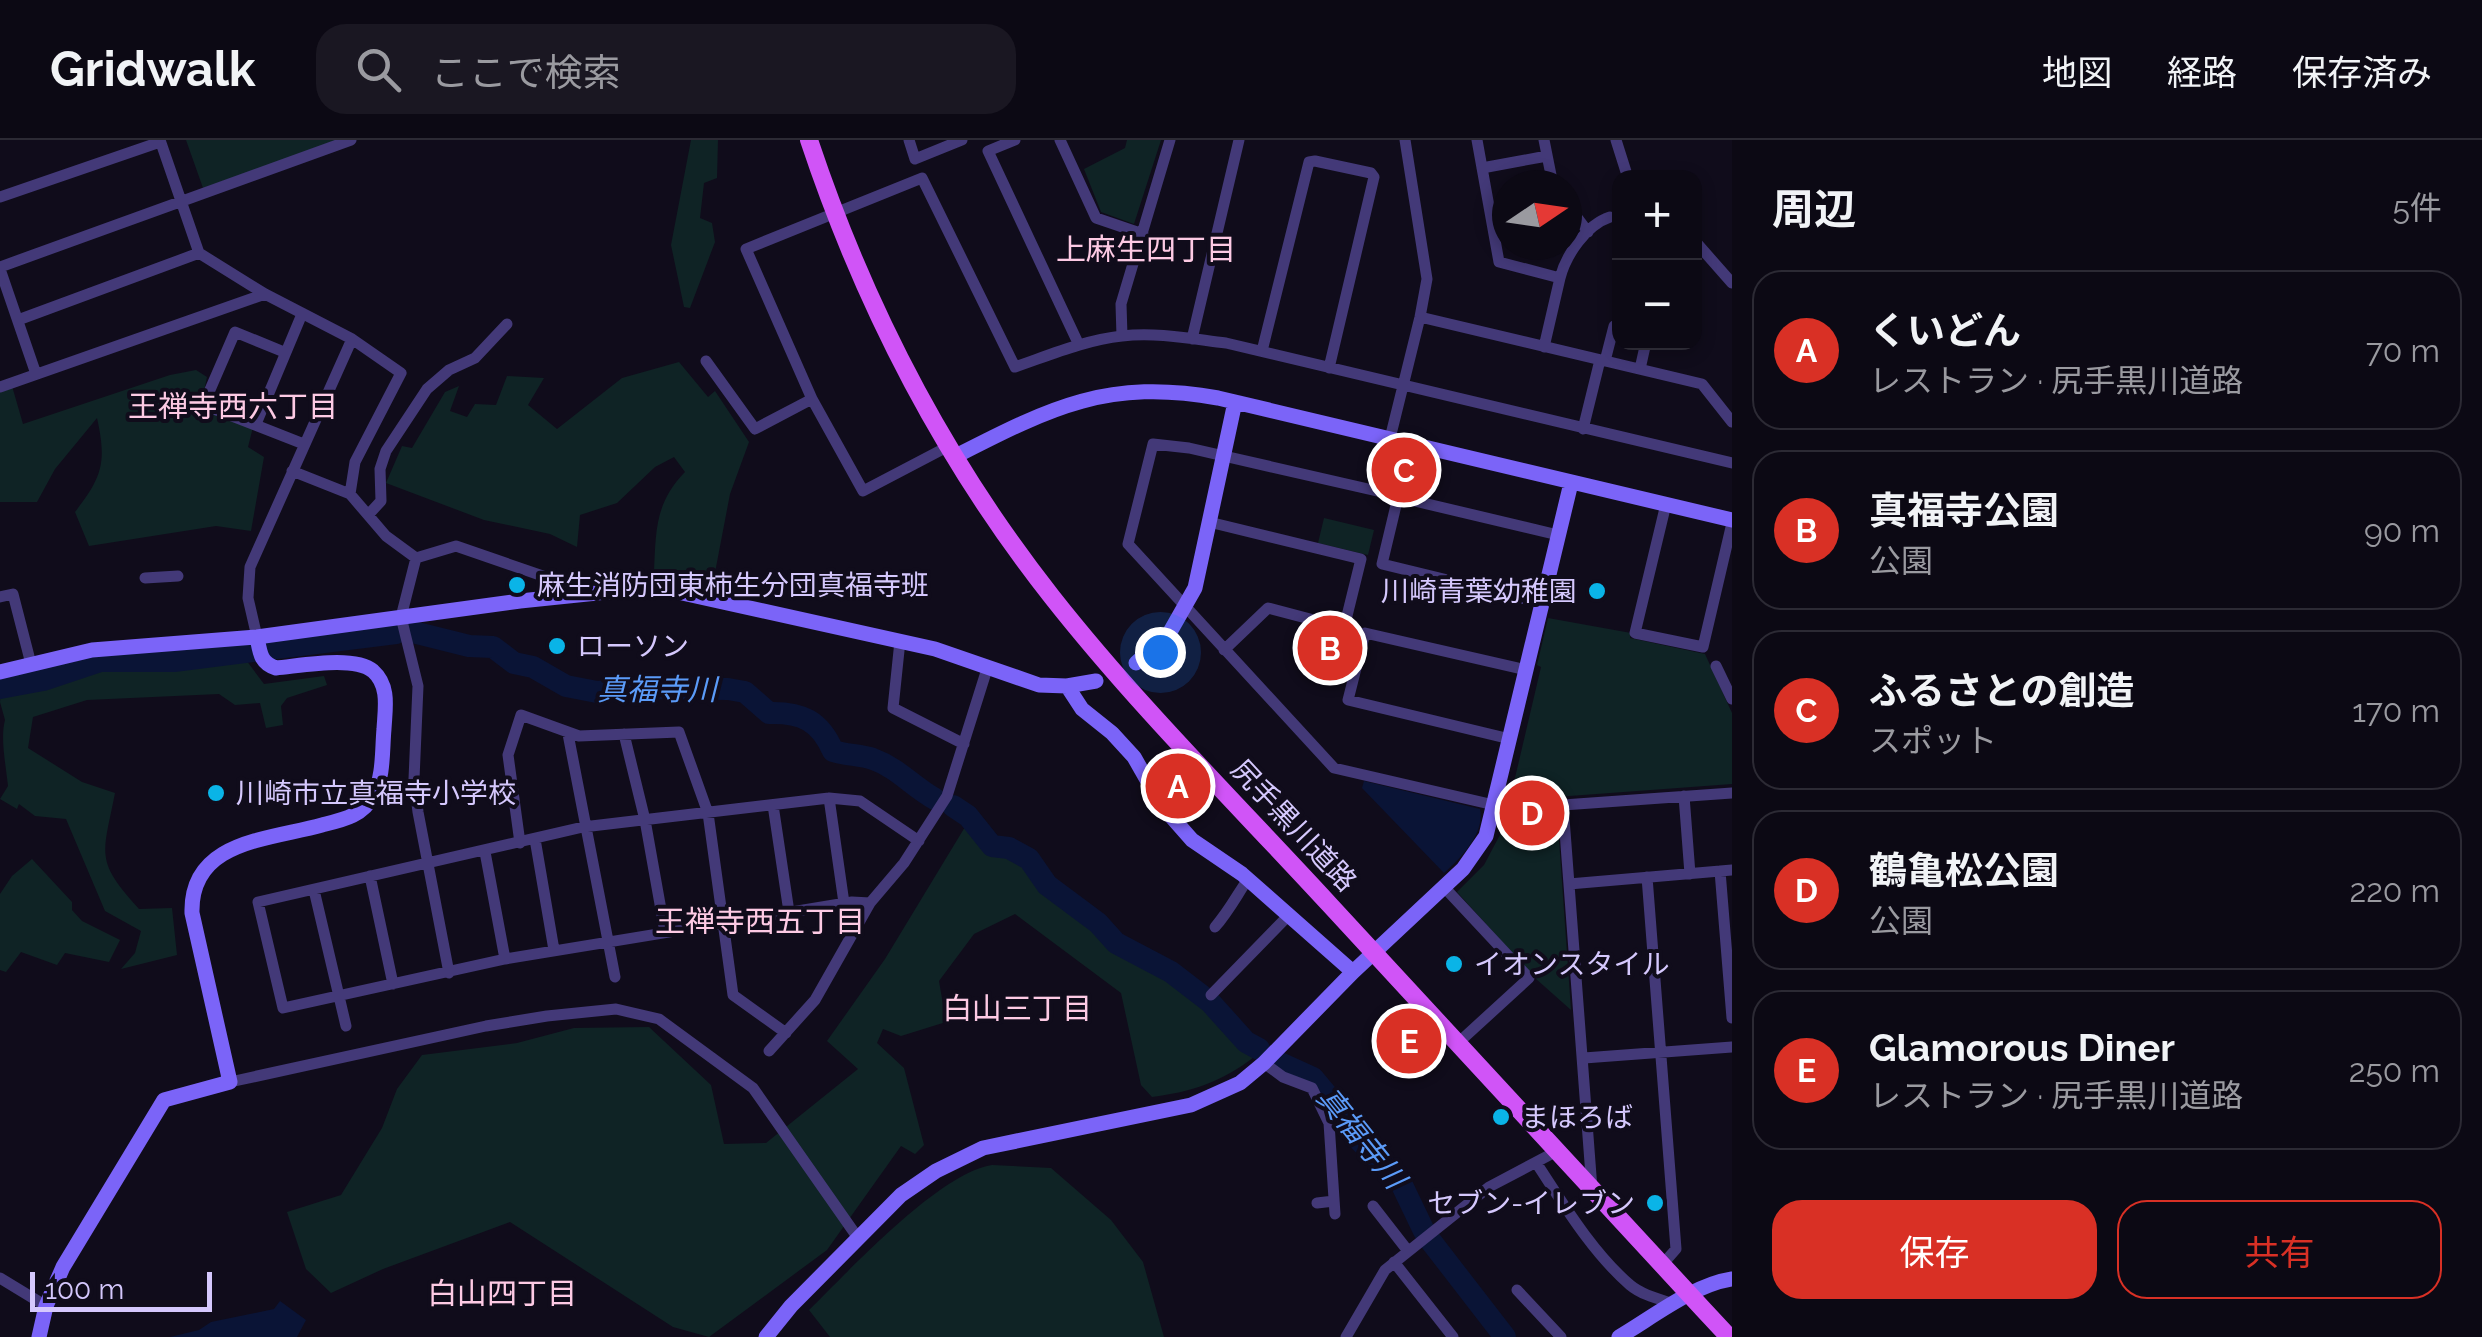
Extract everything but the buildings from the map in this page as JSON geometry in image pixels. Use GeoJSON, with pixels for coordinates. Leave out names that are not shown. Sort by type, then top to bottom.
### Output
{"type":"FeatureCollection","features":[{"type":"Feature","properties":{"kind":"main road","name":"尻手黒川道路"},"geometry":{"type":"LineString","coordinates":[[808,140],[834,214],[885,331],[950,452],[1078,630],[1662,1264],[1682,1300],[1729,1337]]}},
{"type":"Feature","properties":{"kind":"street"},"geometry":{"type":"LineString","coordinates":[[36,374],[0,268],[350,140]]}},
{"type":"Feature","properties":{"kind":"street"},"geometry":{"type":"LineString","coordinates":[[909,140],[915,159],[962,140]]}},
{"type":"Feature","properties":{"kind":"street"},"geometry":{"type":"LineString","coordinates":[[1014,140],[988,151],[1079,345]]}},
{"type":"Feature","properties":{"kind":"street"},"geometry":{"type":"LineString","coordinates":[[1060,140],[1096,218],[1143,234]]}},
{"type":"Feature","properties":{"kind":"street"},"geometry":{"type":"LineString","coordinates":[[1122,336],[1121,304],[1170,140]]}},
{"type":"Feature","properties":{"kind":"street"},"geometry":{"type":"LineString","coordinates":[[1192,339],[1239,140]]}},
{"type":"Feature","properties":{"kind":"street"},"geometry":{"type":"LineString","coordinates":[[1405,140],[1426,279],[1376,491],[1224,456],[1152,444],[1128,544],[1334,768],[1494,805]]}},
{"type":"Feature","properties":{"kind":"street"},"geometry":{"type":"LineString","coordinates":[[1477,140],[1499,262],[1560,278]]}},
{"type":"Feature","properties":{"kind":"street"},"geometry":{"type":"LineString","coordinates":[[1544,140],[1550,170]]}},
{"type":"Feature","properties":{"kind":"street"},"geometry":{"type":"LineString","coordinates":[[1616,140],[1625,170]]}},
{"type":"Feature","properties":{"kind":"street"},"geometry":{"type":"LineString","coordinates":[[0,197],[160,141],[199,254],[352,339],[401,372],[355,462],[350,494]]}},
{"type":"Feature","properties":{"kind":"street"},"geometry":{"type":"LineString","coordinates":[[1482,168],[1547,156]]}},
{"type":"Feature","properties":{"kind":"street"},"geometry":{"type":"LineString","coordinates":[[1262,350],[1309,162],[1371,173],[1374,178],[1328,368]]}},
{"type":"Feature","properties":{"kind":"street"},"geometry":{"type":"LineString","coordinates":[[1666,504],[1635,633],[1703,648],[1732,522],[1666,504],[1235,402],[1157,390],[1077,400],[862,491],[812,400],[746,249],[922,178],[1015,367],[1079,345],[1122,336],[1192,339],[1262,350],[1732,463]]}},
{"type":"Feature","properties":{"kind":"street"},"geometry":{"type":"LineString","coordinates":[[1544,347],[1565,260],[1598,221],[1610,217]]}},
{"type":"Feature","properties":{"kind":"street"},"geometry":{"type":"LineString","coordinates":[[1582,224],[1588,232]]}},
{"type":"Feature","properties":{"kind":"street"},"geometry":{"type":"LineString","coordinates":[[1702,249],[1732,282]]}},
{"type":"Feature","properties":{"kind":"street"},"geometry":{"type":"LineString","coordinates":[[18,320],[199,254]]}},
{"type":"Feature","properties":{"kind":"street"},"geometry":{"type":"LineString","coordinates":[[0,387],[265,294]]}},
{"type":"Feature","properties":{"kind":"street"},"geometry":{"type":"LineString","coordinates":[[256,424],[302,314]]}},
{"type":"Feature","properties":{"kind":"street"},"geometry":{"type":"LineString","coordinates":[[1420,317],[1702,384],[1732,422]]}},
{"type":"Feature","properties":{"kind":"street"},"geometry":{"type":"LineString","coordinates":[[369,514],[380,501],[380,469],[386,451],[426,389],[449,370],[475,358],[506,324]]}},
{"type":"Feature","properties":{"kind":"street"},"geometry":{"type":"LineString","coordinates":[[284,352],[235,332],[206,399],[209,407],[304,444]]}},
{"type":"Feature","properties":{"kind":"street"},"geometry":{"type":"LineString","coordinates":[[1583,429],[1612,332]]}},
{"type":"Feature","properties":{"kind":"street"},"geometry":{"type":"LineString","coordinates":[[226,1083],[192,913],[194,884],[208,864],[225,851],[350,818],[372,798],[379,783],[386,698],[376,673],[360,664],[276,668],[267,665],[248,598],[250,566],[352,339]]}},
{"type":"Feature","properties":{"kind":"street"},"geometry":{"type":"LineString","coordinates":[[1640,370],[1644,350]]}},
{"type":"Feature","properties":{"kind":"street"},"geometry":{"type":"LineString","coordinates":[[706,361],[756,429],[812,400]]}},
{"type":"Feature","properties":{"kind":"street"},"geometry":{"type":"LineString","coordinates":[[1136,663],[1170,632],[1194,588],[1235,402]]}},
{"type":"Feature","properties":{"kind":"street"},"geometry":{"type":"LineString","coordinates":[[292,471],[350,494],[386,536],[416,558]]}},
{"type":"Feature","properties":{"kind":"street"},"geometry":{"type":"LineString","coordinates":[[766,1337],[901,1195],[936,1171],[983,1148],[1191,1106],[1240,1083],[1264,1064],[1352,972],[1476,854],[1486,836],[1494,805],[1570,483]]}},
{"type":"Feature","properties":{"kind":"street"},"geometry":{"type":"LineString","coordinates":[[1542,603],[1382,564],[1390,530],[1398,497],[1558,535]]}},
{"type":"Feature","properties":{"kind":"street"},"geometry":{"type":"LineString","coordinates":[[1209,522],[1361,559],[1344,628],[1268,608],[1224,650]]}},
{"type":"Feature","properties":{"kind":"street"},"geometry":{"type":"LineString","coordinates":[[416,558],[456,546],[566,584],[568,595]]}},
{"type":"Feature","properties":{"kind":"street"},"geometry":{"type":"LineString","coordinates":[[416,558],[401,618],[418,686],[414,779],[449,973]]}},
{"type":"Feature","properties":{"kind":"street"},"geometry":{"type":"LineString","coordinates":[[145,578],[178,576]]}},
{"type":"Feature","properties":{"kind":"street"},"geometry":{"type":"LineString","coordinates":[[0,672],[92,650],[259,646],[401,618],[568,595],[663,587],[935,649],[1029,682],[1067,686],[1096,681]]}},
{"type":"Feature","properties":{"kind":"street"},"geometry":{"type":"LineString","coordinates":[[0,597],[12,594],[31,664]]}},
{"type":"Feature","properties":{"kind":"street"},"geometry":{"type":"LineString","coordinates":[[1510,739],[1348,700],[1366,632],[1526,670]]}},
{"type":"Feature","properties":{"kind":"street"},"geometry":{"type":"LineString","coordinates":[[900,640],[893,708],[964,744]]}},
{"type":"Feature","properties":{"kind":"street"},"geometry":{"type":"LineString","coordinates":[[1716,666],[1732,700]]}},
{"type":"Feature","properties":{"kind":"street"},"geometry":{"type":"LineString","coordinates":[[769,1051],[815,1000],[870,904],[919,840],[946,796],[987,668]]}},
{"type":"Feature","properties":{"kind":"street"},"geometry":{"type":"LineString","coordinates":[[1067,686],[1082,709],[1112,733],[1134,758],[1171,818],[1192,840],[1248,879],[1352,972]]}},
{"type":"Feature","properties":{"kind":"street"},"geometry":{"type":"LineString","coordinates":[[520,843],[508,756],[521,715],[568,734],[680,732],[708,813],[733,995],[786,1033]]}},
{"type":"Feature","properties":{"kind":"street"},"geometry":{"type":"LineString","coordinates":[[568,734],[615,978]]}},
{"type":"Feature","properties":{"kind":"street"},"geometry":{"type":"LineString","coordinates":[[624,734],[645,820],[665,932]]}},
{"type":"Feature","properties":{"kind":"street"},"geometry":{"type":"LineString","coordinates":[[1592,1189],[1563,805],[1732,793]]}},
{"type":"Feature","properties":{"kind":"street"},"geometry":{"type":"LineString","coordinates":[[1684,796],[1690,874]]}},
{"type":"Feature","properties":{"kind":"street"},"geometry":{"type":"LineString","coordinates":[[870,904],[844,903],[554,950],[283,1008],[258,902],[586,827],[829,798],[860,800],[919,840]]}},
{"type":"Feature","properties":{"kind":"street"},"geometry":{"type":"LineString","coordinates":[[829,798],[844,903]]}},
{"type":"Feature","properties":{"kind":"street"},"geometry":{"type":"LineString","coordinates":[[774,805],[789,912]]}},
{"type":"Feature","properties":{"kind":"street"},"geometry":{"type":"LineString","coordinates":[[534,840],[554,950]]}},
{"type":"Feature","properties":{"kind":"street"},"geometry":{"type":"LineString","coordinates":[[485,852],[505,959]]}},
{"type":"Feature","properties":{"kind":"street"},"geometry":{"type":"LineString","coordinates":[[1570,884],[1726,871],[1732,1018]]}},
{"type":"Feature","properties":{"kind":"street"},"geometry":{"type":"LineString","coordinates":[[370,876],[393,984]]}},
{"type":"Feature","properties":{"kind":"street"},"geometry":{"type":"LineString","coordinates":[[1647,877],[1676,1249],[1662,1264]]}},
{"type":"Feature","properties":{"kind":"street"},"geometry":{"type":"LineString","coordinates":[[1216,927],[1248,879]]}},
{"type":"Feature","properties":{"kind":"street"},"geometry":{"type":"LineString","coordinates":[[1444,887],[1528,978],[1458,1043]]}},
{"type":"Feature","properties":{"kind":"street"},"geometry":{"type":"LineString","coordinates":[[314,890],[346,1026]]}},
{"type":"Feature","properties":{"kind":"street"},"geometry":{"type":"LineString","coordinates":[[1211,996],[1289,916]]}},
{"type":"Feature","properties":{"kind":"street"},"geometry":{"type":"LineString","coordinates":[[38,1337],[46,1306],[82,1232],[164,1100],[486,1026],[616,1009],[659,1019],[753,1088],[858,1238]]}},
{"type":"Feature","properties":{"kind":"street"},"geometry":{"type":"LineString","coordinates":[[1584,1058],[1732,1048]]}},
{"type":"Feature","properties":{"kind":"street"},"geometry":{"type":"LineString","coordinates":[[1264,1064],[1283,1077],[1312,1088],[1329,1123],[1334,1208],[1317,1202]]}},
{"type":"Feature","properties":{"kind":"street"},"geometry":{"type":"LineString","coordinates":[[1346,1337],[1384,1270],[1489,1187],[1557,1151]]}},
{"type":"Feature","properties":{"kind":"street"},"geometry":{"type":"LineString","coordinates":[[1537,1164],[1576,1223],[1630,1285],[1646,1295],[1682,1300]]}},
{"type":"Feature","properties":{"kind":"street"},"geometry":{"type":"LineString","coordinates":[[1373,1206],[1408,1251]]}},
{"type":"Feature","properties":{"kind":"street"},"geometry":{"type":"LineString","coordinates":[[1394,1262],[1453,1337]]}},
{"type":"Feature","properties":{"kind":"street"},"geometry":{"type":"LineString","coordinates":[[0,1278],[46,1306]]}},
{"type":"Feature","properties":{"kind":"street"},"geometry":{"type":"LineString","coordinates":[[1619,1337],[1682,1300],[1732,1279]]}},
{"type":"Feature","properties":{"kind":"street"},"geometry":{"type":"LineString","coordinates":[[1517,1290],[1561,1337]]}},
{"type":"Feature","properties":{"kind":"green space"},"geometry":{"type":"Polygon","coordinates":[[[186,140],[341,140],[203,188],[186,140]]]}},
{"type":"Feature","properties":{"kind":"green space"},"geometry":{"type":"Polygon","coordinates":[[[691,140],[718,140],[717,178],[704,183],[700,218],[712,223],[715,242],[690,308],[684,307],[671,245],[691,140]]]}},
{"type":"Feature","properties":{"kind":"green space"},"geometry":{"type":"Polygon","coordinates":[[[1127,140],[1161,140],[1134,224],[1101,212],[1084,169],[1125,148],[1127,140]]]}},
{"type":"Feature","properties":{"kind":"green space"},"geometry":{"type":"Polygon","coordinates":[[[679,362],[708,397],[715,391],[749,442],[730,494],[713,583],[654,571],[663,506],[685,472],[674,457],[655,467],[617,503],[580,515],[577,547],[550,534],[484,520],[386,483],[402,446],[412,448],[445,392],[459,386],[450,411],[467,417],[475,404],[496,405],[507,376],[544,378],[528,405],[557,429],[622,378],[679,362]]]}},
{"type":"Feature","properties":{"kind":"green space"},"geometry":{"type":"Polygon","coordinates":[[[196,370],[207,377],[202,400],[253,427],[248,447],[264,457],[251,531],[216,526],[89,546],[75,512],[100,469],[102,447],[97,418],[55,469],[37,502],[0,502],[0,390],[12,386],[23,424],[196,370]]]}},
{"type":"Feature","properties":{"kind":"green space"},"geometry":{"type":"Polygon","coordinates":[[[1324,518],[1374,530],[1368,555],[1318,543],[1324,518]]]}},
{"type":"Feature","properties":{"kind":"green space"},"geometry":{"type":"Polygon","coordinates":[[[1548,618],[1631,633],[1630,638],[1705,654],[1732,713],[1732,784],[1556,797],[1571,1010],[1535,978],[1457,892],[1484,865],[1503,829],[1541,667],[1537,665],[1548,618]]]}},
{"type":"Feature","properties":{"kind":"green space"},"geometry":{"type":"Polygon","coordinates":[[[1310,625],[1360,638],[1350,670],[1302,658],[1310,625]]]}},
{"type":"Feature","properties":{"kind":"green space"},"geometry":{"type":"Polygon","coordinates":[[[243,656],[264,684],[324,676],[327,685],[287,698],[281,706],[283,725],[266,728],[260,703],[235,705],[219,694],[87,700],[33,717],[28,748],[82,782],[115,793],[105,844],[108,867],[115,879],[139,909],[172,908],[177,955],[121,969],[135,953],[141,931],[105,911],[66,819],[35,816],[19,804],[17,809],[0,799],[8,786],[3,744],[5,720],[0,702],[2,682],[243,656]]]}},
{"type":"Feature","properties":{"kind":"green space"},"geometry":{"type":"Polygon","coordinates":[[[968,822],[989,841],[1022,860],[1117,947],[1171,976],[1208,1005],[1254,1051],[1254,1057],[1206,1085],[1152,1097],[1141,1085],[1121,993],[1015,914],[974,934],[939,981],[946,1022],[901,1036],[883,1029],[877,1043],[904,1068],[924,1145],[915,1154],[901,1146],[827,1250],[709,1337],[673,1327],[510,1222],[383,1269],[331,1293],[306,1269],[287,1212],[341,1195],[382,1128],[397,1089],[422,1055],[517,1043],[574,1028],[649,1027],[711,1085],[724,1144],[766,1143],[858,1069],[827,1041],[885,959],[968,822]]]}},
{"type":"Feature","properties":{"kind":"green space"},"geometry":{"type":"Polygon","coordinates":[[[32,859],[72,902],[72,910],[82,921],[120,940],[109,962],[65,953],[57,965],[21,952],[6,972],[0,970],[0,894],[12,876],[32,859]]]}},
{"type":"Feature","properties":{"kind":"green space"},"geometry":{"type":"Polygon","coordinates":[[[992,1165],[1051,1168],[1111,1220],[1143,1262],[1164,1337],[830,1337],[809,1310],[921,1204],[971,1172],[992,1165]]]}},
{"type":"Feature","properties":{"kind":"water"},"geometry":{"type":"Polygon","coordinates":[[[1364,781],[1480,809],[1476,836],[1444,873],[1362,788],[1364,781]]]}},
{"type":"Feature","properties":{"kind":"water"},"geometry":{"type":"Polygon","coordinates":[[[280,1301],[306,1320],[297,1337],[170,1337],[199,1330],[211,1322],[274,1309],[280,1301]]]}},
{"type":"Feature","properties":{"kind":"waterway","name":"真福寺川"},"geometry":{"type":"LineString","coordinates":[[413,632],[469,646],[493,647],[514,663],[533,667],[566,686],[597,692],[647,688],[745,692],[769,713],[808,720],[822,732],[833,751],[882,763],[935,799]]}},
{"type":"Feature","properties":{"kind":"waterway","name":"真福寺川"},"geometry":{"type":"LineString","coordinates":[[0,688],[43,680],[100,661],[174,661],[396,633]]}},
{"type":"Feature","properties":{"kind":"waterway","name":"真福寺川"},"geometry":{"type":"LineString","coordinates":[[953,806],[968,816],[992,846],[1009,848],[1029,859],[1047,885],[1098,923],[1116,943],[1171,972],[1210,1002],[1246,1042],[1259,1049]]}},
{"type":"Feature","properties":{"kind":"waterway","name":"真福寺川"},"geometry":{"type":"LineString","coordinates":[[1280,1063],[1313,1078],[1333,1102],[1339,1120],[1400,1181],[1424,1231]]}},
{"type":"Feature","properties":{"kind":"waterway","name":"真福寺川"},"geometry":{"type":"LineString","coordinates":[[1430,1240],[1505,1337]]}},
{"type":"Feature","properties":{"kind":"place","name":"ふるさとの創造"},"geometry":{"type":"Point","coordinates":[1404,470]}},
{"type":"Feature","properties":{"kind":"place","name":"麻生消防団東柿生分団真福寺班"},"geometry":{"type":"Point","coordinates":[517,585]}},
{"type":"Feature","properties":{"kind":"place","name":"川崎青葉幼稚園"},"geometry":{"type":"Point","coordinates":[1597,591]}},
{"type":"Feature","properties":{"kind":"place","name":"ローソン"},"geometry":{"type":"Point","coordinates":[557,646]}},
{"type":"Feature","properties":{"kind":"place","name":"真福寺公園"},"geometry":{"type":"Point","coordinates":[1330,648]}},
{"type":"Feature","properties":{"kind":"place","name":"くいどん"},"geometry":{"type":"Point","coordinates":[1178,786]}},
{"type":"Feature","properties":{"kind":"place","name":"川崎市立真福寺小学校"},"geometry":{"type":"Point","coordinates":[216,793]}},
{"type":"Feature","properties":{"kind":"place","name":"鶴亀松公園"},"geometry":{"type":"Point","coordinates":[1532,813]}},
{"type":"Feature","properties":{"kind":"place","name":"イオンスタイル"},"geometry":{"type":"Point","coordinates":[1454,964]}},
{"type":"Feature","properties":{"kind":"place","name":"Glamorous Diner"},"geometry":{"type":"Point","coordinates":[1409,1041]}},
{"type":"Feature","properties":{"kind":"place","name":"まほろば"},"geometry":{"type":"Point","coordinates":[1501,1117]}},
{"type":"Feature","properties":{"kind":"place","name":"セブン-イレブン"},"geometry":{"type":"Point","coordinates":[1655,1203]}},
{"type":"Feature","properties":{"kind":"district","name":"上麻生四丁目"},"geometry":{"type":"Point","coordinates":[1146,250]}},
{"type":"Feature","properties":{"kind":"district","name":"王禅寺西六丁目"},"geometry":{"type":"Point","coordinates":[233,407]}},
{"type":"Feature","properties":{"kind":"district","name":"王禅寺西五丁目"},"geometry":{"type":"Point","coordinates":[760,922]}},
{"type":"Feature","properties":{"kind":"district","name":"白山三丁目"},"geometry":{"type":"Point","coordinates":[1017,1009]}},
{"type":"Feature","properties":{"kind":"district","name":"白山四丁目"},"geometry":{"type":"Point","coordinates":[502,1294]}}]}
